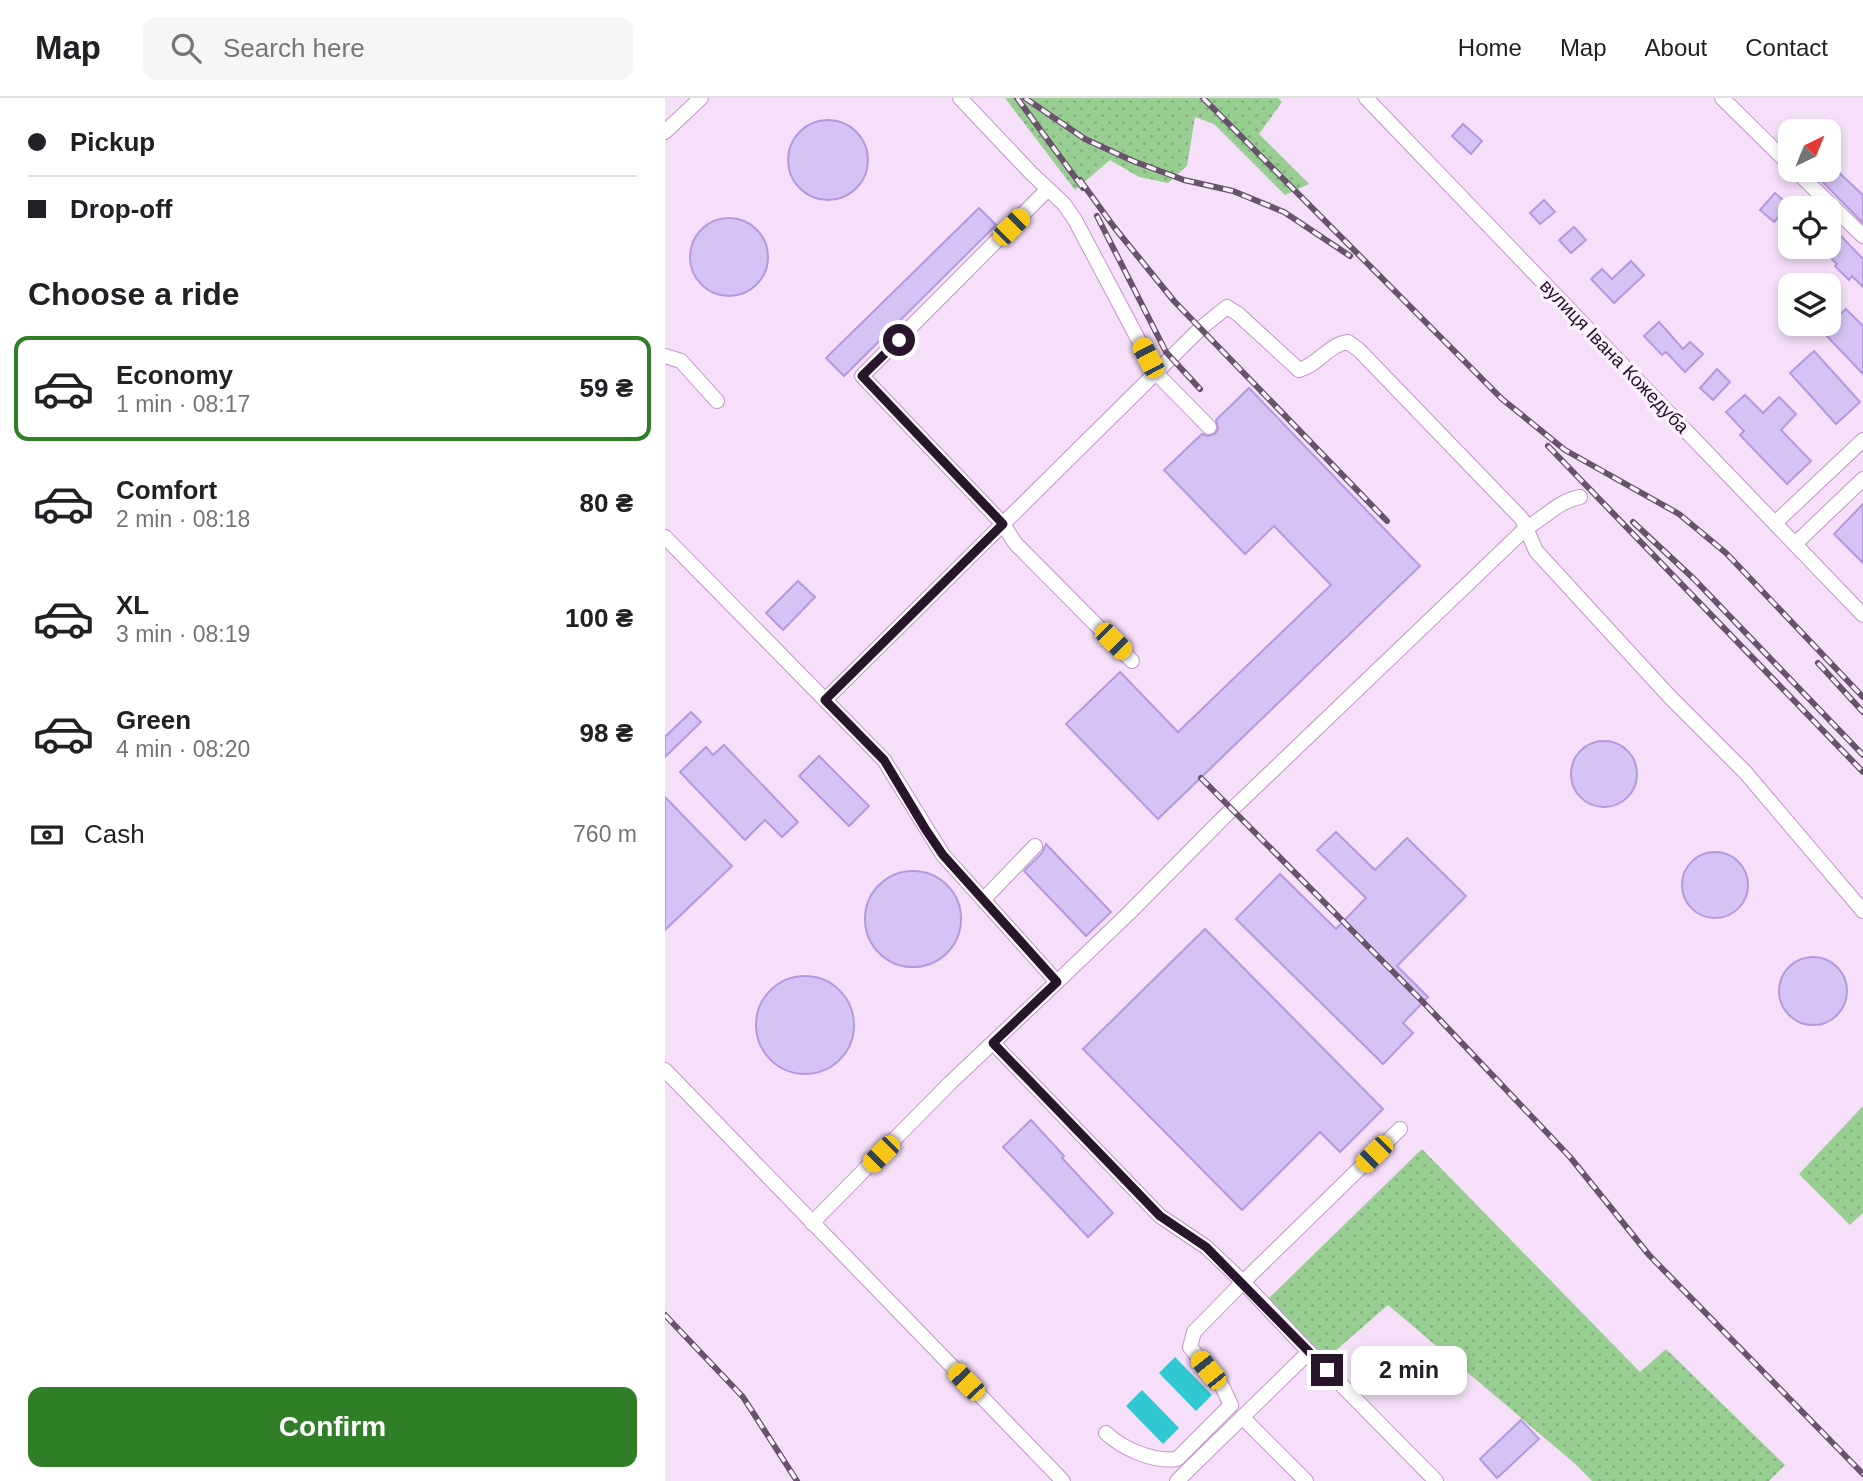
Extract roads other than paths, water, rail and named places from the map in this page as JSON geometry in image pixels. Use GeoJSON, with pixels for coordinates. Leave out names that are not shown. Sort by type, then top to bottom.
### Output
{"type":"FeatureCollection","features":[{"type":"Feature","properties":{"kind":"street"},"geometry":{"type":"LineString","coordinates":[[665,132],[701,98]]}},
{"type":"Feature","properties":{"kind":"street"},"geometry":{"type":"LineString","coordinates":[[960,98],[1075,220],[1156,373],[1209,426]]}},
{"type":"Feature","properties":{"kind":"street","name":"вулиця Івана Кожедуба"},"geometry":{"type":"LineString","coordinates":[[1366,98],[1863,615]]}},
{"type":"Feature","properties":{"kind":"street"},"geometry":{"type":"LineString","coordinates":[[1722,98],[1778,153]]}},
{"type":"Feature","properties":{"kind":"street"},"geometry":{"type":"LineString","coordinates":[[1807,182],[1863,236]]}},
{"type":"Feature","properties":{"kind":"street"},"geometry":{"type":"LineString","coordinates":[[1048,189],[862,376],[1003,524],[1016,543],[1132,661]]}},
{"type":"Feature","properties":{"kind":"street"},"geometry":{"type":"LineString","coordinates":[[825,700],[1201,328],[1227,307],[1299,370],[1309,368],[1340,343],[1348,342],[1359,350],[1522,519],[1537,551],[1660,685],[1745,772],[1863,911]]}},
{"type":"Feature","properties":{"kind":"street"},"geometry":{"type":"LineString","coordinates":[[665,356],[681,361],[717,401]]}},
{"type":"Feature","properties":{"kind":"street"},"geometry":{"type":"LineString","coordinates":[[1775,523],[1863,440]]}},
{"type":"Feature","properties":{"kind":"street"},"geometry":{"type":"LineString","coordinates":[[1795,544],[1863,479]]}},
{"type":"Feature","properties":{"kind":"street"},"geometry":{"type":"LineString","coordinates":[[812,1223],[993,1043],[1129,914],[1221,820],[1526,528],[1563,501],[1580,497]]}},
{"type":"Feature","properties":{"kind":"street"},"geometry":{"type":"LineString","coordinates":[[665,537],[884,760],[938,847],[1057,982]]}},
{"type":"Feature","properties":{"kind":"street"},"geometry":{"type":"LineString","coordinates":[[984,899],[1035,846]]}},
{"type":"Feature","properties":{"kind":"street"},"geometry":{"type":"LineString","coordinates":[[993,1043],[1160,1216],[1191,1235],[1243,1282],[1436,1481]]}},
{"type":"Feature","properties":{"kind":"street"},"geometry":{"type":"LineString","coordinates":[[665,1070],[1062,1481]]}},
{"type":"Feature","properties":{"kind":"street"},"geometry":{"type":"LineString","coordinates":[[1106,1433],[1116,1443],[1139,1453],[1177,1460],[1231,1405],[1222,1386],[1190,1346],[1194,1332],[1400,1129]]}},
{"type":"Feature","properties":{"kind":"street"},"geometry":{"type":"LineString","coordinates":[[1177,1481],[1309,1352]]}},
{"type":"Feature","properties":{"kind":"street"},"geometry":{"type":"LineString","coordinates":[[1242,1417],[1306,1481]]}},
{"type":"Feature","properties":{"kind":"water"},"geometry":{"type":"Polygon","coordinates":[[[1175,1357],[1212,1395],[1196,1411],[1159,1373],[1175,1357]]]}},
{"type":"Feature","properties":{"kind":"water"},"geometry":{"type":"Polygon","coordinates":[[[1142,1390],[1179,1428],[1163,1444],[1126,1406],[1142,1390]]]}},
{"type":"Feature","properties":{"kind":"railway"},"geometry":{"type":"LineString","coordinates":[[1017,98],[1083,188]]}},
{"type":"Feature","properties":{"kind":"railway"},"geometry":{"type":"LineString","coordinates":[[1025,98],[1085,139],[1133,161],[1184,180],[1233,191],[1284,212],[1350,256]]}},
{"type":"Feature","properties":{"kind":"railway"},"geometry":{"type":"LineString","coordinates":[[1203,98],[1502,399],[1565,450],[1679,514],[1726,553],[1863,697]]}},
{"type":"Feature","properties":{"kind":"railway"},"geometry":{"type":"LineString","coordinates":[[1080,180],[1174,301],[1387,521]]}},
{"type":"Feature","properties":{"kind":"railway"},"geometry":{"type":"LineString","coordinates":[[1097,216],[1166,352],[1200,389]]}},
{"type":"Feature","properties":{"kind":"railway"},"geometry":{"type":"LineString","coordinates":[[1548,446],[1863,772]]}},
{"type":"Feature","properties":{"kind":"railway"},"geometry":{"type":"LineString","coordinates":[[1633,522],[1694,579],[1863,755]]}},
{"type":"Feature","properties":{"kind":"railway"},"geometry":{"type":"LineString","coordinates":[[1818,663],[1863,712]]}},
{"type":"Feature","properties":{"kind":"railway"},"geometry":{"type":"LineString","coordinates":[[1201,778],[1423,1002],[1570,1157],[1649,1255],[1863,1474]]}},
{"type":"Feature","properties":{"kind":"railway"},"geometry":{"type":"LineString","coordinates":[[665,1315],[743,1397],[797,1481]]}}]}
